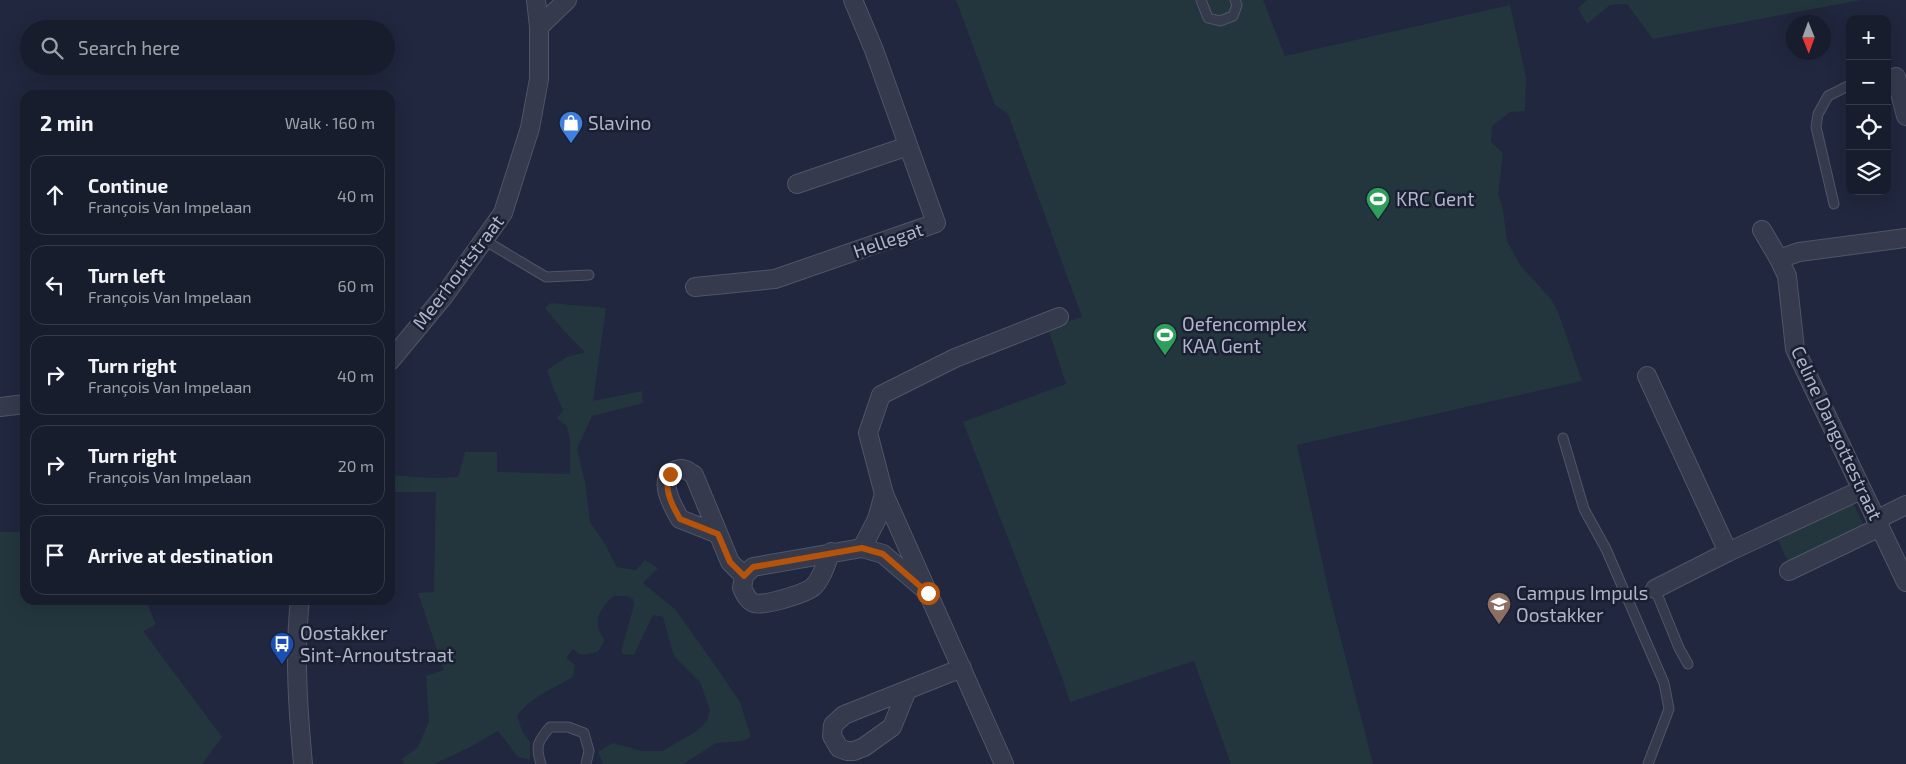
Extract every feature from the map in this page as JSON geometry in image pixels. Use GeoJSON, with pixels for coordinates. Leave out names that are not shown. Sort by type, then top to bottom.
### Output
{"type":"FeatureCollection","features":[{"type":"Feature","properties":{"kind":"street","name":"Meerhoutstraat"},"geometry":{"type":"LineString","coordinates":[[395,355],[444,296],[503,213],[530,128],[539,79],[539,27],[536,0]]}},
{"type":"Feature","properties":{"kind":"street"},"geometry":{"type":"LineString","coordinates":[[539,27],[567,0]]}},
{"type":"Feature","properties":{"kind":"street","name":"Hellegat"},"geometry":{"type":"LineString","coordinates":[[695,287],[775,279],[936,223],[874,50],[853,0]]}},
{"type":"Feature","properties":{"kind":"street"},"geometry":{"type":"LineString","coordinates":[[1894,80],[1906,116]]}},
{"type":"Feature","properties":{"kind":"street"},"geometry":{"type":"LineString","coordinates":[[797,184],[908,146]]}},
{"type":"Feature","properties":{"kind":"street","name":"Celine Dangottestraat"},"geometry":{"type":"LineString","coordinates":[[1762,230],[1787,276],[1795,349],[1906,582]]}},
{"type":"Feature","properties":{"kind":"street"},"geometry":{"type":"LineString","coordinates":[[1779,259],[1799,252],[1906,238]]}},
{"type":"Feature","properties":{"kind":"street"},"geometry":{"type":"LineString","coordinates":[[1004,764],[884,494],[868,434],[882,395],[955,358],[1060,317]]}},
{"type":"Feature","properties":{"kind":"street"},"geometry":{"type":"LineString","coordinates":[[1647,376],[1728,552]]}},
{"type":"Feature","properties":{"kind":"street"},"geometry":{"type":"LineString","coordinates":[[0,407],[20,405]]}},
{"type":"Feature","properties":{"kind":"street"},"geometry":{"type":"LineString","coordinates":[[1655,589],[1728,552],[1861,490]]}},
{"type":"Feature","properties":{"kind":"street"},"geometry":{"type":"LineString","coordinates":[[862,548],[878,519],[884,494]]}},
{"type":"Feature","properties":{"kind":"street"},"geometry":{"type":"LineString","coordinates":[[1789,571],[1878,524],[1906,505]]}},
{"type":"Feature","properties":{"kind":"street"},"geometry":{"type":"LineString","coordinates":[[718,534],[730,562],[744,576]]}},
{"type":"Feature","properties":{"kind":"street"},"geometry":{"type":"LineString","coordinates":[[831,552],[818,581],[812,588],[765,604],[754,603],[748,598],[742,588],[744,576],[753,567],[831,552],[862,548],[883,554],[928,593]]}},
{"type":"Feature","properties":{"kind":"street"},"geometry":{"type":"LineString","coordinates":[[299,605],[296,637],[297,701],[304,764]]}},
{"type":"Feature","properties":{"kind":"street"},"geometry":{"type":"LineString","coordinates":[[907,690],[962,668]]}},
{"type":"Feature","properties":{"kind":"lane"},"geometry":{"type":"LineString","coordinates":[[1201,0],[1208,18],[1220,21],[1233,16],[1237,5],[1235,0]]}},
{"type":"Feature","properties":{"kind":"lane"},"geometry":{"type":"LineString","coordinates":[[1834,204],[1816,127],[1818,114],[1828,96],[1846,87]]}},
{"type":"Feature","properties":{"kind":"lane"},"geometry":{"type":"LineString","coordinates":[[484,240],[546,277],[589,275]]}},
{"type":"Feature","properties":{"kind":"lane"},"geometry":{"type":"LineString","coordinates":[[1563,438],[1584,509],[1606,549],[1664,683],[1669,709],[1648,764]]}},
{"type":"Feature","properties":{"kind":"lane"},"geometry":{"type":"LineString","coordinates":[[1655,589],[1679,648],[1688,664]]}},
{"type":"Feature","properties":{"kind":"lane"},"geometry":{"type":"LineString","coordinates":[[541,764],[538,754],[539,741],[550,727],[568,727],[584,733],[588,751],[586,764]]}},
{"type":"Feature","properties":{"kind":"shaded area"},"geometry":{"type":"Polygon","coordinates":[[[956,0],[1263,0],[1285,56],[1510,5],[1526,77],[1525,111],[1510,112],[1492,126],[1491,142],[1503,153],[1498,194],[1503,210],[1507,241],[1520,265],[1551,299],[1558,312],[1582,381],[1297,445],[1329,593],[1373,764],[1231,764],[1194,661],[1070,702],[963,422],[1066,384],[1048,328],[1082,317],[1008,114],[995,105],[956,0]]]}},
{"type":"Feature","properties":{"kind":"shaded area"},"geometry":{"type":"Polygon","coordinates":[[[1587,0],[1861,0],[1653,39],[1627,4],[1610,5],[1587,24],[1578,8],[1587,0]]]}},
{"type":"Feature","properties":{"kind":"shaded area"},"geometry":{"type":"Polygon","coordinates":[[[551,303],[606,308],[593,401],[642,391],[643,403],[592,416],[577,449],[585,482],[590,522],[605,544],[617,567],[636,570],[645,560],[658,568],[643,583],[675,609],[719,671],[740,702],[751,737],[742,741],[716,743],[683,764],[603,764],[598,752],[613,743],[642,751],[662,751],[697,731],[707,721],[710,710],[700,682],[674,656],[663,617],[653,615],[634,655],[622,654],[634,605],[633,599],[627,596],[614,596],[604,606],[599,616],[598,627],[605,640],[598,652],[581,655],[573,649],[566,658],[575,665],[573,677],[535,699],[517,716],[522,731],[530,742],[530,760],[518,757],[498,731],[434,764],[404,764],[402,759],[418,747],[429,721],[426,676],[444,670],[418,593],[434,592],[436,492],[395,492],[395,475],[432,478],[458,477],[465,452],[497,452],[497,472],[570,474],[570,440],[567,426],[557,418],[563,410],[547,370],[567,357],[585,352],[545,308],[551,303]]]}},
{"type":"Feature","properties":{"kind":"shaded area"},"geometry":{"type":"Polygon","coordinates":[[[1853,503],[1866,529],[1790,566],[1778,540],[1853,503]]]}},
{"type":"Feature","properties":{"kind":"shaded area"},"geometry":{"type":"Polygon","coordinates":[[[0,532],[20,532],[20,605],[148,605],[156,625],[143,631],[222,737],[202,764],[0,764],[0,532]]]}},
{"type":"Feature","properties":{"kind":"place","name":"Slavino"},"geometry":{"type":"Point","coordinates":[571,144]}},
{"type":"Feature","properties":{"kind":"place","name":"KRC Gent"},"geometry":{"type":"Point","coordinates":[1378,220]}},
{"type":"Feature","properties":{"kind":"place","name":"Oefencomplex KAA Gent"},"geometry":{"type":"Point","coordinates":[1165,356]}},
{"type":"Feature","properties":{"kind":"place","name":"Campus Impuls Oostakker"},"geometry":{"type":"Point","coordinates":[1499,625]}},
{"type":"Feature","properties":{"kind":"place","name":"Oostakker Sint-Arnoutstraat"},"geometry":{"type":"Point","coordinates":[282,665]}},
{"type":"Feature","properties":{"kind":"route"},"geometry":{"type":"LineString","coordinates":[[670,474],[666,488],[680,519],[718,534],[730,562],[744,576],[753,567],[840,550],[862,548],[883,554],[928,593]]}}]}
